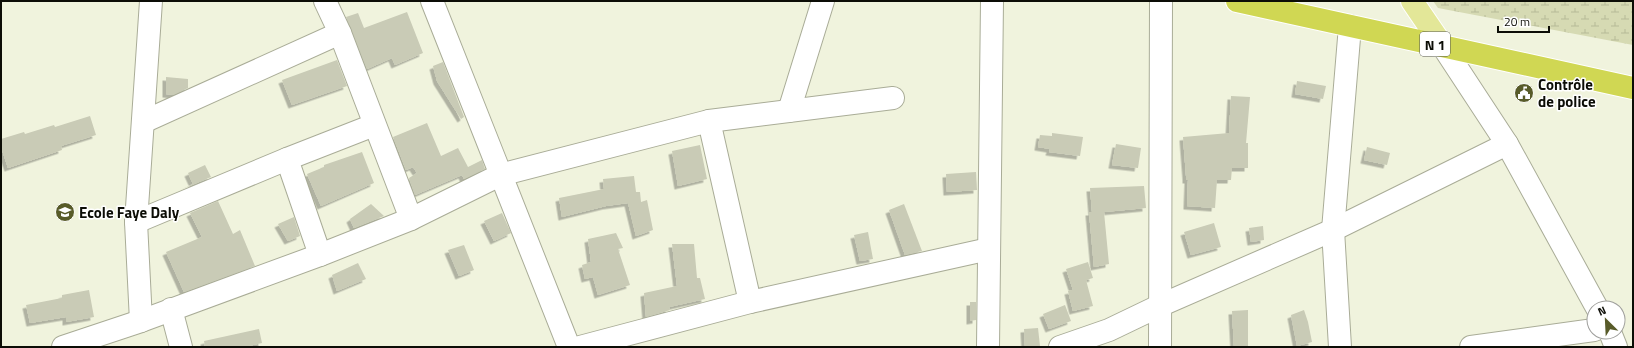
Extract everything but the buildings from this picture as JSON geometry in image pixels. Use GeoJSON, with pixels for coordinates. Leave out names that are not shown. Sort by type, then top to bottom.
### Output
{"type":"FeatureCollection","features":[{"type":"Feature","properties":{"kind":"highway","name":"N 1"},"geometry":{"type":"LineString","coordinates":[[1237,1],[1262,4],[1350,26],[1633,88]]}},
{"type":"Feature","properties":{"kind":"main road"},"geometry":{"type":"LineString","coordinates":[[1412,1],[1442,45]]}},
{"type":"Feature","properties":{"kind":"street"},"geometry":{"type":"LineString","coordinates":[[141,321],[136,222],[151,1]]}},
{"type":"Feature","properties":{"kind":"street"},"geometry":{"type":"LineString","coordinates":[[325,1],[340,33],[411,219]]}},
{"type":"Feature","properties":{"kind":"street"},"geometry":{"type":"LineString","coordinates":[[432,1],[569,347]]}},
{"type":"Feature","properties":{"kind":"street"},"geometry":{"type":"LineString","coordinates":[[789,111],[823,1]]}},
{"type":"Feature","properties":{"kind":"street"},"geometry":{"type":"LineString","coordinates":[[988,347],[992,1]]}},
{"type":"Feature","properties":{"kind":"street"},"geometry":{"type":"LineString","coordinates":[[1160,347],[1159,306],[1162,1]]}},
{"type":"Feature","properties":{"kind":"street"},"geometry":{"type":"LineString","coordinates":[[1340,347],[1333,230],[1350,26]]}},
{"type":"Feature","properties":{"kind":"street"},"geometry":{"type":"LineString","coordinates":[[143,122],[340,33]]}},
{"type":"Feature","properties":{"kind":"street"},"geometry":{"type":"LineString","coordinates":[[1442,45],[1507,144],[1593,300]]}},
{"type":"Feature","properties":{"kind":"street"},"geometry":{"type":"LineString","coordinates":[[63,347],[141,321],[320,255],[411,219],[500,175],[709,121],[892,98]]}},
{"type":"Feature","properties":{"kind":"street"},"geometry":{"type":"LineString","coordinates":[[709,121],[750,302]]}},
{"type":"Feature","properties":{"kind":"street"},"geometry":{"type":"LineString","coordinates":[[136,222],[374,124]]}},
{"type":"Feature","properties":{"kind":"street"},"geometry":{"type":"LineString","coordinates":[[1060,347],[1109,330],[1159,306],[1333,230],[1507,144]]}},
{"type":"Feature","properties":{"kind":"street"},"geometry":{"type":"LineString","coordinates":[[286,159],[320,255]]}},
{"type":"Feature","properties":{"kind":"street"},"geometry":{"type":"LineString","coordinates":[[580,347],[750,302],[989,249]]}},
{"type":"Feature","properties":{"kind":"street"},"geometry":{"type":"LineString","coordinates":[[172,309],[181,347]]}},
{"type":"Feature","properties":{"kind":"street"},"geometry":{"type":"LineString","coordinates":[[1475,347],[1586,331]]}},
{"type":"Feature","properties":{"kind":"green space"},"geometry":{"type":"Polygon","coordinates":[[[1433,1],[1633,1],[1633,45],[1438,8],[1433,1]]]}},
{"type":"Feature","properties":{"kind":"place","name":"Contrôle de police"},"geometry":{"type":"Point","coordinates":[1524,93]}},
{"type":"Feature","properties":{"kind":"place","name":"Ecole Faye Daly"},"geometry":{"type":"Point","coordinates":[65,212]}}]}
